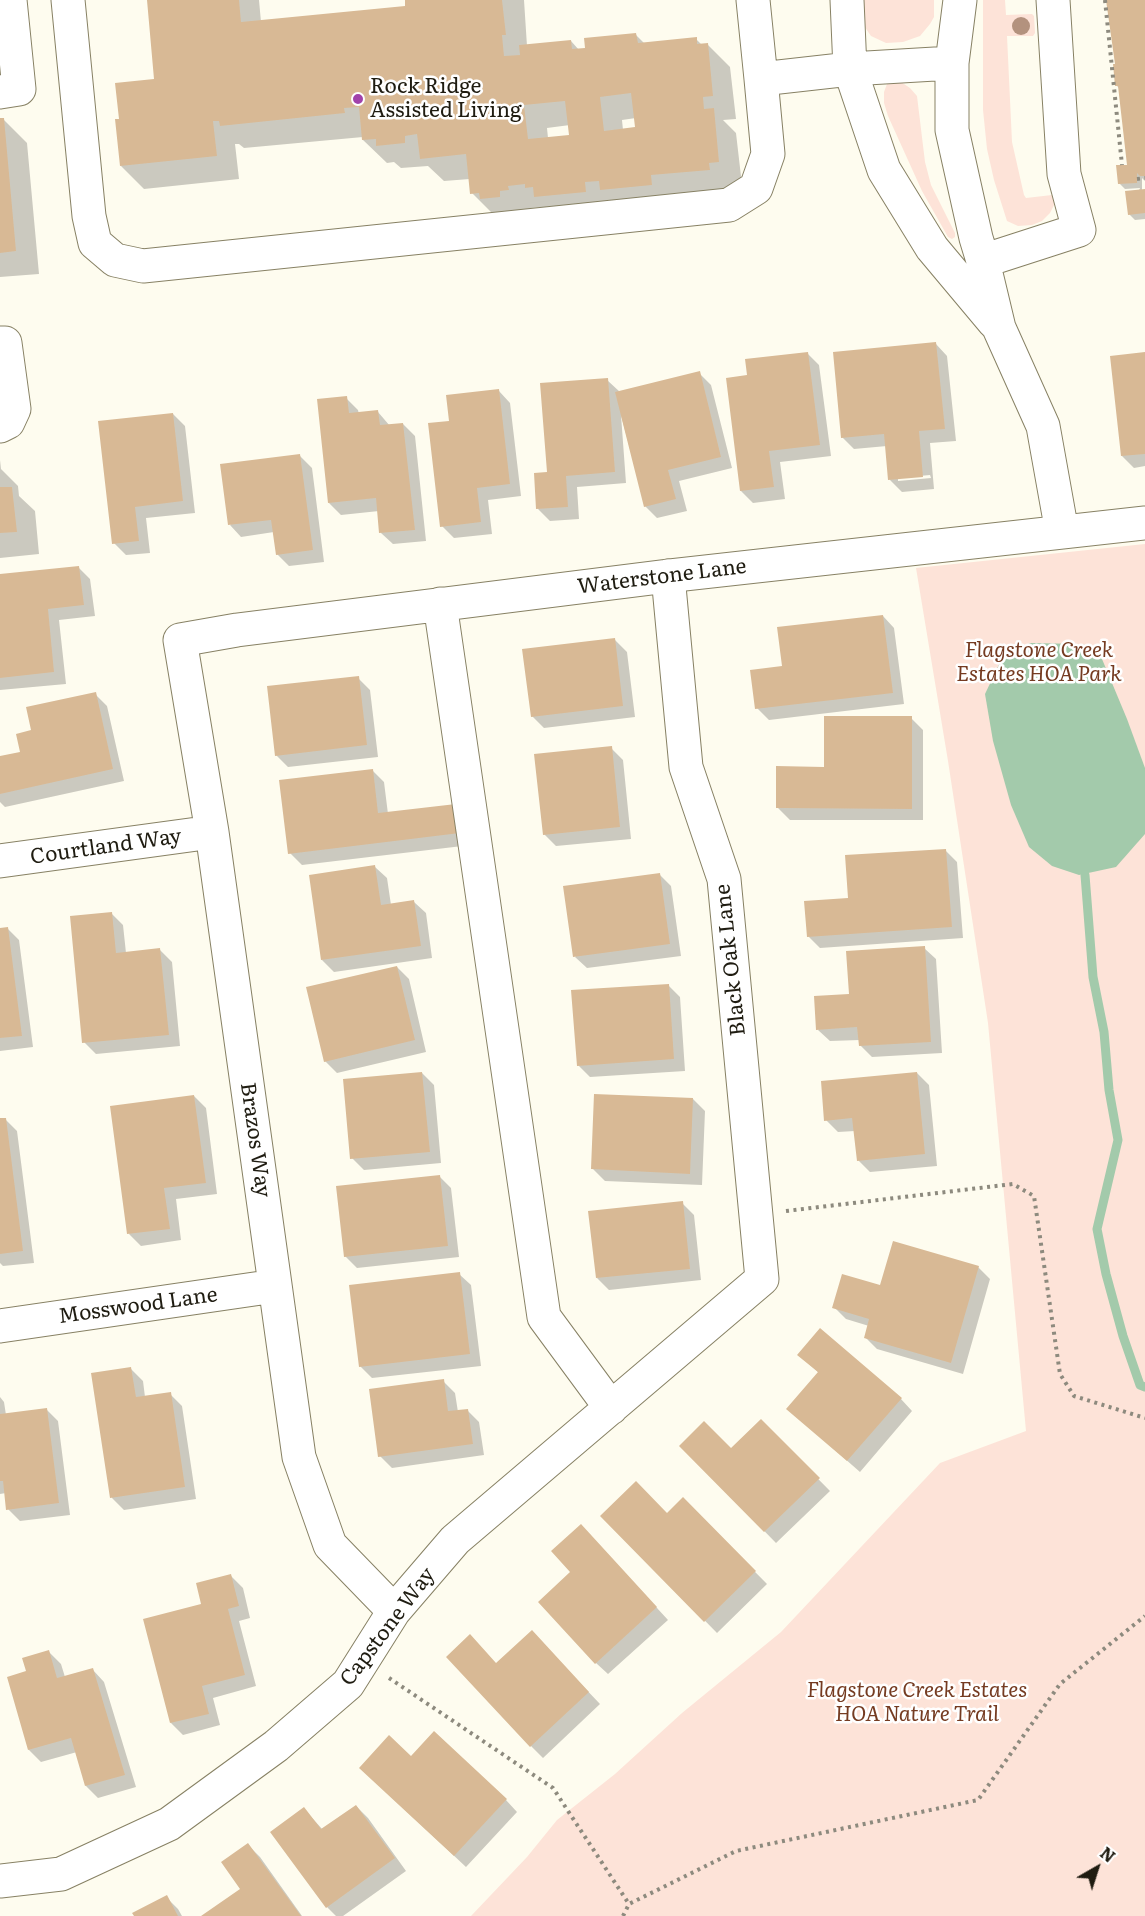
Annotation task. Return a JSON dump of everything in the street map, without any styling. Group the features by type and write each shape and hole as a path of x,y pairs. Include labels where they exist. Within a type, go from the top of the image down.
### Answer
{"street":[{"path":"0,92 19,89 10,0"},
{"path":"68,0 89,216 95,243 115,260 143,267 729,205 756,188 768,154 753,0"},
{"path":"847,0 850,69 884,170 932,248 999,328"},
{"path":"960,0 952,63 952,130 999,328 1043,426 1062,532"},
{"path":"983,261 1079,230 1064,174 1053,0"},
{"path":"761,79 850,69 952,63"},
{"path":"0,343 5,343 14,409 8,422 0,426"},
{"name":"Waterstone Lane","path":"180,640 237,630 668,576 1145,523"},
{"name":"Black Oak Lane","path":"668,576 686,767 724,879 762,1279"},
{"path":"440,604 544,1317 610,1408"},
{"name":"Brazos Way","path":"180,640 212,832 299,1457 330,1545 394,1611"},
{"name":"Courtland Way","path":"0,861 212,832"},
{"name":"Capstone Way","path":"0,1881 61,1874 169,1824 276,1746 348,1684 394,1611 455,1540 762,1279"},
{"name":"Mosswood Lane","path":"0,1326 275,1286"}],"path":[{"path":"1105,0 1122,165"},
{"path":"1137,179 1145,178"},
{"path":"756,1215 1012,1184 1034,1196 1060,1374 1074,1396 1145,1418"},
{"path":"623,1916 629,1904 736,1851 978,1800 1060,1684 1145,1616"},
{"path":"363,1660 552,1788 629,1904"}],"green space":[{"path":"861,0 934,0 934,17 920,36 903,42 886,43 871,36 862,23"},
{"path":"983,0 1005,0 1006,15 1032,14 1034,16 1035,33 1033,36 1007,36 1012,142 1024,195 1026,198 1052,195 1055,203 1050,213 1042,221 1032,225 1018,226 1007,221 987,149 983,110"},
{"path":"901,82 917,96 925,162 931,185 955,233 952,239 948,237 922,191 888,116 884,103 884,92 887,84"},
{"path":"1145,544 1145,1916 471,1916 527,1857 557,1820 615,1774 682,1713 781,1632 940,1463 1026,1431 988,1023 916,568"}],"shaded area":[{"path":"1031,643 1080,644 1097,647 1127,719 1145,768 1145,834 1116,867 1079,875 1052,866 1029,847 1011,805 993,741 985,694 1005,652"}],"building":[{"name":"Rock Ridge Assisted Living","path":"147,0 239,0 241,22 405,6 405,0 502,0 506,35 502,35 504,56 520,55 519,45 571,40 572,49 585,48 584,38 636,33 638,43 697,37 697,44 708,43 713,96 703,97 704,109 714,108 719,162 709,163 710,170 651,175 652,185 600,190 599,181 585,182 586,192 534,197 533,187 525,188 525,184 508,186 509,190 500,191 500,197 480,199 479,193 470,194 466,154 420,159 417,134 405,136 405,143 376,146 376,139 362,140 359,107 344,108 345,113 220,126 219,121 213,121 217,156 120,166 115,119 119,119 115,83 154,79","holes":["631,93 635,127 604,131 600,97","565,101 569,135 528,139 524,105"]},
{"path":"1106,0 1145,0 1145,176 1137,173 1137,183 1118,184 1116,165 1127,165 1118,86 1115,86 1113,64 1115,64"},
{"path":"0,118 4,118 16,251 0,253"},
{"path":"1145,189 1145,213 1128,215 1125,191"},
{"path":"936,342 945,429 919,431 923,477 888,480 884,434 841,438 833,352"},
{"path":"808,352 820,445 769,451 774,487 740,491 726,378 747,375 745,359"},
{"path":"1145,352 1145,454 1121,456 1110,356"},
{"path":"700,371 721,457 668,470 676,499 644,507 615,392"},
{"path":"608,378 615,472 566,476 568,507 536,509 534,473 547,472 540,383"},
{"path":"499,389 510,484 477,488 481,522 440,527 428,423 449,421 446,395"},
{"path":"347,396 349,413 378,410 380,425 403,423 415,530 379,533 376,498 328,503 317,399"},
{"path":"173,413 183,501 135,507 139,541 112,544 98,421"},
{"path":"300,454 313,550 276,555 271,520 228,525 220,464"},
{"path":"0,487 12,487 17,532 0,533"},
{"path":"79,566 84,605 48,609 54,672 0,678 0,574"},
{"path":"883,615 893,693 755,709 750,670 782,666 777,627"},
{"path":"615,638 623,706 531,717 522,649"},
{"path":"359,676 367,745 275,756 267,686"},
{"path":"96,692 113,769 0,794 0,756 20,752 16,734 31,730 26,707"},
{"path":"824,716 912,716 912,809 776,808 776,766 824,767"},
{"path":"612,746 620,827 543,835 534,754"},
{"path":"373,769 378,813 456,804 460,833 288,854 279,780"},
{"path":"946,849 952,927 807,937 804,901 848,898 845,855"},
{"path":"375,865 381,905 414,900 421,946 321,960 309,875"},
{"path":"660,873 670,944 573,957 563,886"},
{"path":"112,912 116,953 160,948 169,1035 82,1043 70,916"},
{"path":"8,927 22,1036 0,1038 0,928"},
{"path":"925,946 931,1042 859,1046 857,1027 816,1030 814,996 849,994 846,951"},
{"path":"397,966 415,1040 324,1062 306,987"},
{"path":"669,984 674,1059 577,1066 571,990"},
{"path":"422,1072 430,1152 350,1159 343,1079"},
{"path":"917,1072 925,1154 857,1161 852,1118 824,1121 821,1081"},
{"path":"594,1094 693,1098 690,1174 591,1169"},
{"path":"194,1095 206,1183 164,1188 170,1229 127,1234 110,1106"},
{"path":"0,1118 6,1118 23,1251 0,1254"},
{"path":"440,1175 448,1246 344,1257 336,1186"},
{"path":"683,1201 690,1269 596,1278 588,1211"},
{"path":"893,1241 979,1266 951,1363 864,1338 869,1319 832,1308 842,1274 880,1285"},
{"path":"460,1272 470,1354 359,1367 349,1285"},
{"path":"820,1328 902,1398 847,1461 786,1409 818,1372 797,1355"},
{"path":"131,1367 136,1397 171,1392 185,1487 110,1498 91,1373"},
{"path":"444,1379 448,1411 468,1409 473,1444 378,1457 369,1389"},
{"path":"47,1408 59,1503 6,1510 3,1481 0,1481 0,1414"},
{"path":"761,1419 820,1478 764,1532 679,1446 704,1421 731,1448"},
{"path":"636,1481 667,1513 683,1497 756,1571 704,1622 600,1516"},
{"path":"581,1524 657,1607 595,1664 538,1602 570,1572 551,1551"},
{"path":"231,1574 239,1606 228,1609 245,1675 202,1686 209,1714 170,1723 143,1619 201,1604 196,1583"},
{"path":"532,1630 589,1692 530,1747 446,1657 470,1634 496,1663"},
{"path":"49,1650 57,1678 93,1668 125,1775 85,1786 71,1738 28,1750 7,1677 26,1671 22,1658"},
{"path":"434,1731 507,1799 454,1856 359,1768 389,1735 411,1756"},
{"path":"356,1805 395,1858 326,1908 270,1832 304,1807 321,1829"},
{"path":"248,1843 301,1916 201,1916 240,1889 221,1862"},
{"path":"167,1895 178,1916 134,1916 132,1913"}],"waterway":[{"path":"1085,875 1093,977 1104,1032 1109,1090 1118,1140 1097,1229 1106,1274 1123,1336 1140,1385 1145,1387"}],"place":[{"name":"Rock Ridge Assisted Living","path":"358,99"}],"park label":[{"name":"Flagstone Creek Estates HOA Park","path":"1039,663"},
{"name":"Flagstone Creek Estates HOA Nature Trail","path":"917,1703"}]}
